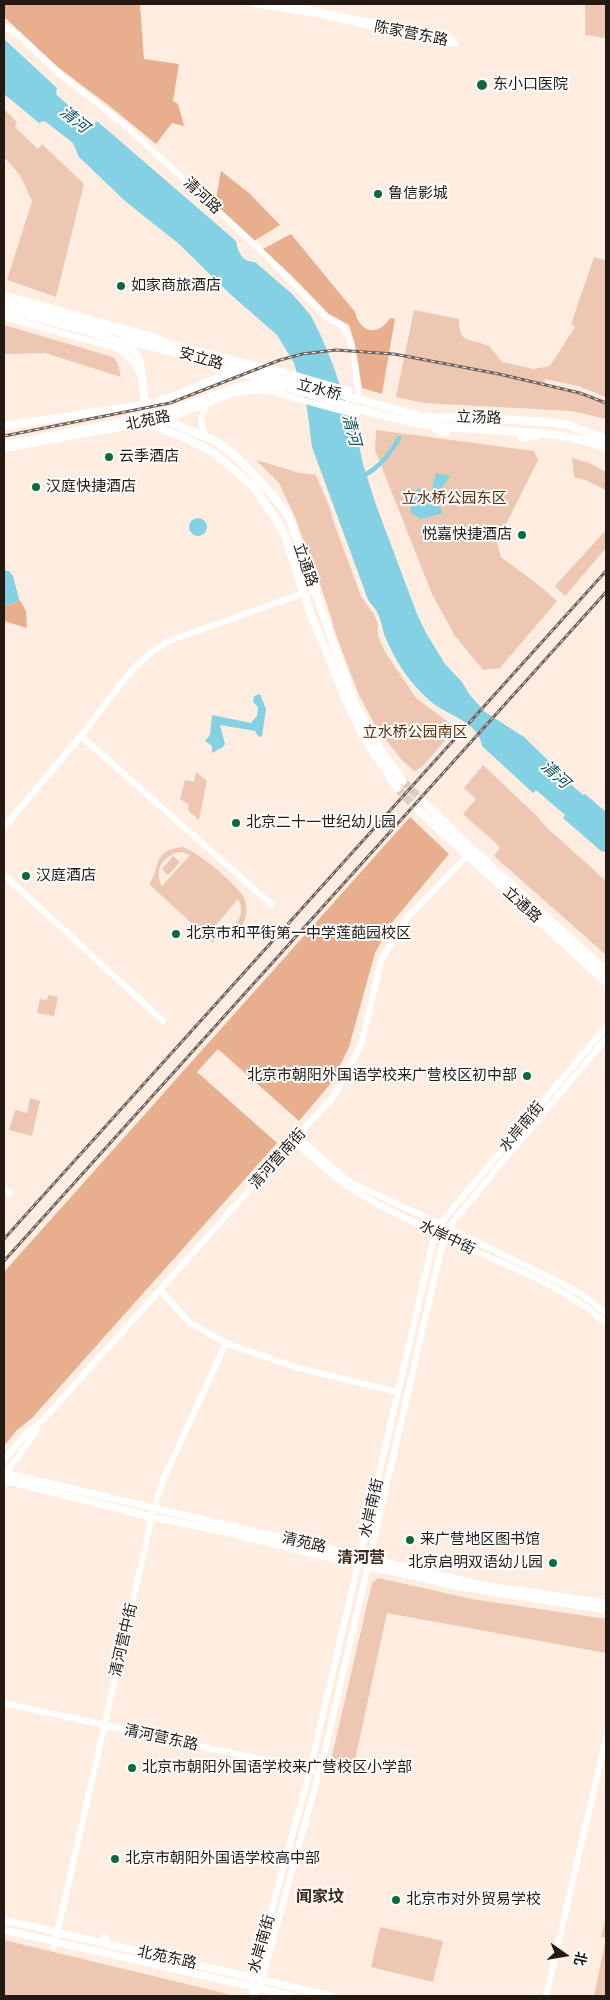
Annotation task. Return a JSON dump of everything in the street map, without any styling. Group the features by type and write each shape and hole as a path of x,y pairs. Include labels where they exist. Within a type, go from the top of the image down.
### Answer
{"main road":[{"name":"安立路","path":"4,303 228,358 241,368"},
{"name":"安立路","path":"4,310 110,338 241,368 275,380 285,380"},
{"name":"安立路","path":"110,338 129,346 137,354 141,366 143,405 147,423"},
{"path":"258,365 275,380"},
{"name":"北苑路","path":"4,426 143,405 170,398 241,368"},
{"name":"安立路","path":"275,380 289,392"},
{"name":"北苑路","path":"4,445 148,417 182,408 247,384 275,380"},
{"name":"立水桥","path":"285,380 353,397"},
{"path":"253,390 289,392"},
{"name":"立水桥","path":"289,392 353,397"},
{"name":"立汤路","path":"353,397 424,417 456,417 565,424 606,439"},
{"name":"立汤路","path":"353,397 427,425 546,433 606,448"},
{"name":"立通路","path":"143,405 162,419 216,441 238,457 270,492 289,517 316,588 355,705 379,748 403,781"},
{"path":"456,417 467,412"},
{"path":"537,416 565,424"},
{"name":"立通路","path":"147,423 214,452 254,487 285,536 303,593 350,710 398,788"},
{"path":"427,425 446,433"},
{"path":"522,438 546,433"},
{"path":"276,534 277,521"},
{"path":"347,716 359,727"},
{"name":"立通路","path":"422,801 606,971"},
{"name":"立通路","path":"416,808 606,982"},
{"path":"539,910 554,916"},
{"path":"567,946 570,956"},
{"name":"清苑路","path":"4,1475 154,1508 360,1561"},
{"name":"清苑路","path":"4,1475 152,1517 482,1586 606,1603"},
{"name":"清苑路","path":"369,1563 484,1591 606,1610"},
{"name":"北苑东路","path":"4,1920 330,1996"},
{"name":"北苑东路","path":"4,1930 54,1945 195,1977 250,1986 293,1996"},
{"path":"104,1936 109,1946"},
{"path":"324,1989 330,1996"}],"street":[{"name":"陈家营东路","path":"254,4 322,15 446,43 455,43 447,38 284,4"},
{"name":"清河路","path":"4,26 16,33 62,76 125,125 255,245 327,318 341,325 347,335 353,356 353,397"},
{"name":"安立路","path":"4,295 152,336 172,345"},
{"name":"安立路","path":"4,317 116,348 128,355 136,365 141,377"},
{"name":"安立路","path":"228,358 286,372"},
{"name":"立水桥","path":"286,372 353,397"},
{"name":"北苑路","path":"4,449 147,423 176,416 235,393 253,390"},
{"name":"立水桥","path":"289,392 357,415"},
{"path":"207,437 201,428 201,420 209,403"},
{"path":"4,827 81,736 130,672 149,654 169,641 316,588"},
{"path":"81,736 272,905"},
{"name":"清河营南街","path":"4,1460 331,1099 352,1065 362,1042 382,961 405,920 464,859"},
{"path":"4,875 163,1021"},
{"name":"水岸南街","path":"250,1986 310,1770 436,1233 440,1224 606,1027"},
{"name":"水岸南街","path":"260,1988 319,1772 444,1237 448,1228 502,1162 606,1040"},
{"name":"水岸中街","path":"296,1139 347,1180 565,1286 584,1296 606,1313"},
{"name":"水岸中街","path":"296,1139 355,1190 444,1237 569,1295 590,1308 606,1322"},
{"path":"4,1188 10,1193"},
{"path":"160,1290 189,1322 226,1342 298,1368 398,1392"},
{"name":"清河营中街","path":"54,1945 154,1508 163,1480 226,1342"},
{"name":"清河营南街","path":"4,1475 36,1432 36,1426"},
{"name":"清河营东路","path":"4,1703 319,1772"},
{"path":"546,1996 606,1738"}],"green space":[{"path":"585,4 606,4 606,38 585,35"},
{"path":"4,109 17,122 15,127 38,149 42,144 84,184 56,297 7,280 32,201 20,175 4,157"},
{"path":"594,257 606,261 606,397 578,386 545,379 544,385 581,394 606,404 606,419 572,411 424,403 396,397 414,310 459,319 463,337 489,346 502,362 534,369 550,366 575,327 571,324"},
{"path":"4,325 113,357 118,364 121,377 45,353 4,354"},
{"name":"立水桥公园东区","path":"376,430 534,451 538,460 497,542 501,557 557,601 500,668 483,670 455,636 432,594 375,450"},
{"path":"572,458 589,463 606,472 606,490 574,477"},
{"name":"立水桥公园南区","path":"256,460 300,473 316,475 330,508 361,596 378,624 378,636 385,652 416,698 456,728 422,767 414,771 402,760 377,729 359,695 295,517 279,483"},
{"path":"606,530 606,548 565,596 555,586"},
{"path":"483,765 545,826 606,881 606,955 494,856 500,847 463,814 476,799 464,788"},
{"path":"196,772 207,781 199,820 188,810 189,805 180,799 185,780 194,782"},
{"path":"182,847 197,854 232,883 243,896 246,905 245,919 241,927 213,943 149,884 161,856 172,849","holes":["182,852 190,855 162,886 159,874 162,863 170,856","238,899 241,912 236,924 225,930 212,930"]},
{"path":"173,856 180,862 168,875 162,869"},
{"path":"48,995 58,997 54,1016 37,1013 40,999 47,1000"},
{"path":"30,1098 40,1101 32,1136 9,1130 15,1110 27,1113"},
{"path":"378,1578 472,1599 606,1619 606,1653 387,1613 353,1769 339,1763 332,1756 372,1583"},
{"path":"606,1915 606,1938 601,1937"},
{"path":"380,1927 443,1941 433,1982 371,1967"},
{"path":"606,1938 606,1996 594,1996"},
{"path":"4,1940 236,1996 4,1996"}],"shaded area":[{"path":"4,4 140,4 144,59 179,64 173,101 178,104 184,126 172,123 156,144 59,68 4,17"},
{"path":"221,171 249,193 280,225 254,241 215,205"},
{"path":"291,234 355,312 357,319 365,328 375,330 385,324 390,318 395,319 382,394 362,388 355,344 349,325 329,314 263,249"},
{"path":"19,599 26,611 27,628 4,621 4,602 7,605 15,603"},
{"path":"410,817 449,854 390,925 375,953 349,1047 332,1082 299,1121 218,1049 197,1072 277,1143 32,1418 17,1430 4,1446 4,1272"}],"water":[{"name":"清河","path":"4,39 57,88 56,94 60,98 90,124 94,124 97,121 236,241 239,252 244,258 255,262 292,294 311,316 333,365 356,432 363,464 376,505 426,633 445,664 462,682 469,694 485,712 524,737 556,768 555,770 606,812 606,852 601,851 563,818 565,815 536,790 533,793 482,746 479,737 468,724 436,706 408,678 384,634 376,610 367,597 312,447 307,408 294,363 277,335 230,294 179,244 125,201 79,157 73,143 46,122 39,123 4,94"},
{"path":"436,473 450,476 439,493 440,507 443,513 421,519 411,513 409,493 420,488 421,492 426,495 432,494"},
{"path":"198,518 204,521 207,527 204,533 198,536 192,533 189,527 192,521"},
{"path":"4,570 9,571 13,576 19,599 15,603 7,605 4,602"},
{"path":"260,694 266,709 262,736 259,737 255,731 220,725 225,744 212,753 212,746 205,741 210,735 212,715 251,723 257,716 258,707 253,702 254,696"}],"waterway":[{"path":"363,476 375,469 384,460 399,438"}],"tunnel":[{"path":"403,781 422,801"},
{"path":"397,788 416,808"}],"railway":[{"path":"4,436 170,403 280,360 302,354 336,350 394,354 499,374 580,393 606,403"},
{"path":"4,1239 606,571"},
{"path":"4,1261 606,592"}],"place":[{"name":"东小口医院","path":"482,85"},
{"name":"鲁信影城","path":"378,194"},
{"name":"如家商旅酒店","path":"121,286"},
{"name":"云季酒店","path":"109,457"},
{"name":"汉庭快捷酒店","path":"36,487"},
{"name":"悦嘉快捷酒店","path":"522,535"},
{"name":"北京二十一世纪幼儿园","path":"236,823"},
{"name":"汉庭酒店","path":"26,876"},
{"name":"北京市和平街第一中学莲葩园校区","path":"176,934"},
{"name":"北京市朝阳外国语学校来广营校区初中部","path":"527,1076"},
{"name":"来广营地区图书馆","path":"410,1540"},
{"name":"北京启明双语幼儿园","path":"553,1563"},
{"name":"北京市朝阳外国语学校来广营校区小学部","path":"132,1768"},
{"name":"北京市朝阳外国语学校高中部","path":"115,1859"},
{"name":"北京市对外贸易学校","path":"396,1900"}],"district":[{"name":"清河营","path":"361,1559"},
{"name":"闻家坟","path":"320,1898"}]}
